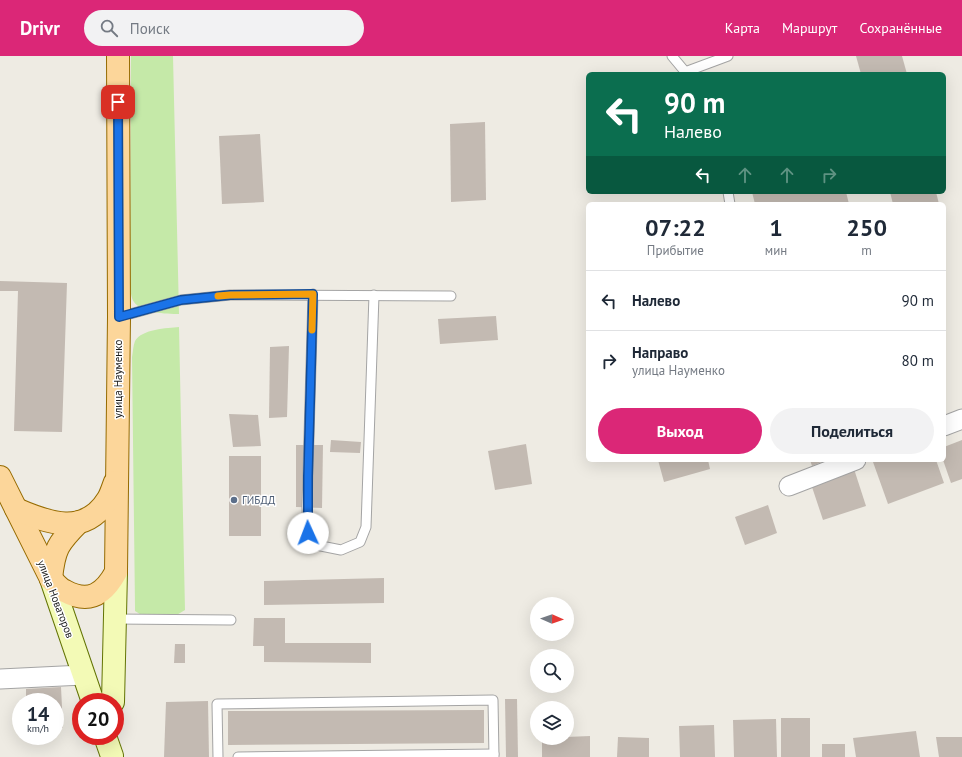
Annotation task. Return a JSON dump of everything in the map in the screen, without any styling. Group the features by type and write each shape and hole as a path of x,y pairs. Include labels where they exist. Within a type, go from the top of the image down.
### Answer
{"main road":[{"name":"улица Науменко","path":"113,693 119,317 118,56"},
{"name":"улица Новаторов","path":"0,478 51,579 90,693"},
{"path":"116,479 107,499 66,535 57,549 53,559 51,579 64,591 79,596 91,596 101,593 110,583 116,572"},
{"path":"16,509 61,524 87,518 108,518 116,527"}],"street":[{"path":"946,425 962,419"},
{"path":"789,486 851,462"},
{"path":"0,679 84,675"}],"lane":[{"path":"672,56 685,72"},
{"path":"688,72 728,56"},
{"path":"313,294 308,533 321,546 341,550 360,542 366,527 374,295"},
{"path":"119,317 181,300 230,295 313,294 451,296"},
{"path":"115,619 231,620"},
{"path":"218,757 217,704 493,700 494,755 238,757"}],"green space":[{"path":"131,56 173,56 179,314 148,311 138,306 132,299 131,295"},
{"path":"179,327 185,610 175,616 143,616 135,611 133,347 138,337 143,334 155,330"}],"building":[{"path":"856,56 902,56 906,72 860,72"},
{"path":"485,122 486,200 451,202 450,124"},
{"path":"260,134 264,202 222,204 219,136"},
{"path":"752,194 846,194 848,202 754,202"},
{"path":"890,194 936,194 938,202 892,202"},
{"path":"0,281 67,283 62,432 14,431 18,291 0,291"},
{"path":"496,316 498,340 440,344 438,319"},
{"path":"289,346 287,417 269,418 270,347"},
{"path":"229,414 258,415 261,446 233,447"},
{"path":"331,440 361,442 360,453 330,452"},
{"path":"962,440 962,479 951,483 944,462 946,462 946,446"},
{"path":"526,444 532,484 495,490 488,451"},
{"path":"296,445 323,445 322,508 296,507"},
{"path":"229,456 261,456 261,536 229,536"},
{"path":"659,462 708,462 710,469 664,482"},
{"path":"811,462 821,462 812,466"},
{"path":"873,462 937,462 944,483 888,504"},
{"path":"854,469 866,506 823,520 811,484"},
{"path":"768,505 777,533 745,545 735,517"},
{"path":"384,578 384,603 264,605 264,581"},
{"path":"254,618 285,618 285,643 371,643 371,663 264,662 264,646 253,646"},
{"path":"175,644 185,644 185,663 174,663"},
{"path":"61,687 61,693 26,693 26,689"},
{"path":"505,699 517,699 518,757 506,757"},
{"path":"208,701 209,757 164,757 166,702"},
{"path":"484,710 484,743 228,745 228,711"},
{"path":"781,718 810,718 810,757 781,757"},
{"path":"776,719 777,757 734,757 733,720"},
{"path":"714,725 715,757 680,757 679,726"},
{"path":"916,731 920,757 856,757 853,738"},
{"path":"590,736 590,757 542,757 542,745 574,745 574,737"},
{"path":"618,737 649,738 649,757 617,757"},
{"path":"936,737 962,737 962,757 939,757"},
{"path":"822,744 845,744 845,757 822,757"}],"slow traffic":[{"path":"218,296 313,294 312,330"}],"place":[{"name":"ГИБДД","path":"234,500"}],"route":[{"path":"118,102 119,317 181,300 230,295 313,294 307,507 308,533"}]}
